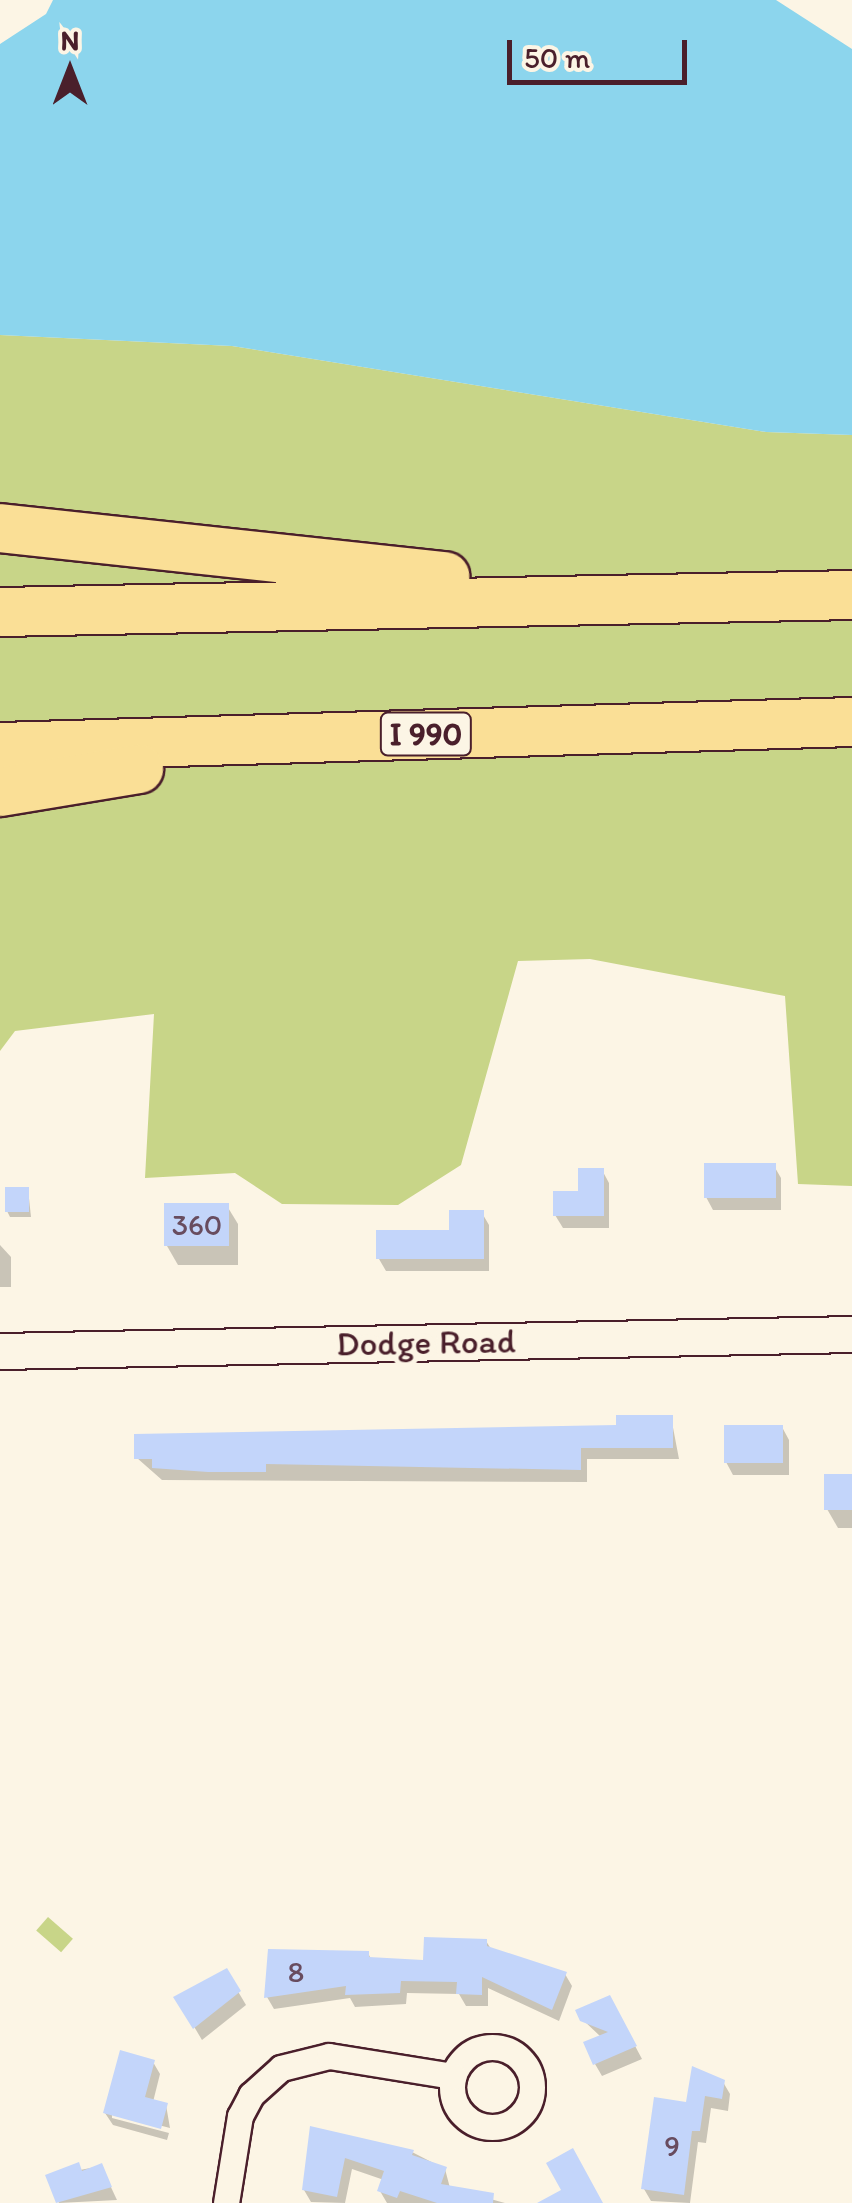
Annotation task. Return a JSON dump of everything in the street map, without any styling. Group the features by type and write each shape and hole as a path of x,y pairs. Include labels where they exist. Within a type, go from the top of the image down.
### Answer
{"highway":[{"path":"0,528 633,597"},
{"path":"0,612 852,595"},
{"name":"I 990","path":"0,747 852,722"},
{"path":"0,792 107,772 388,753 512,732"}],"street":[{"name":"Dodge Road","path":"0,1351 852,1334"},
{"path":"226,2203 240,2116 281,2068 330,2056 453,2076"}],"green space":[{"path":"0,335 232,346 766,432 852,435 852,1186 798,1184 785,996 590,959 518,961 461,1165 398,1205 282,1204 235,1173 145,1178 154,1014 15,1031 0,1051"},
{"path":"48,1917 73,1939 61,1952 36,1931"}],"water":[{"path":"53,0 776,0 852,49 852,435 766,432 232,346 0,335 0,44 46,14"}],"building":[{"path":"704,1163 776,1163 776,1198 704,1198"},
{"path":"578,1168 604,1168 604,1216 553,1216 553,1191 578,1191"},
{"path":"5,1187 29,1187 29,1212 5,1212"},
{"path":"164,1203 229,1203 229,1246 164,1246"},
{"path":"449,1210 484,1210 484,1259 376,1259 376,1230 449,1230"},
{"path":"616,1415 673,1415 673,1448 581,1448 581,1470 266,1464 266,1472 208,1472 152,1468 152,1459 134,1459 134,1434 616,1425"},
{"path":"724,1425 783,1425 783,1463 724,1463"},
{"path":"824,1474 852,1474 852,1510 824,1510"},
{"path":"424,1937 487,1939 487,1946 567,1972 552,2010 482,1977 482,1995 456,1994 457,1982 401,1981 400,1993 345,1995 346,1986 264,1998 268,1949 369,1951 369,1957 423,1960"},
{"path":"227,1968 241,1991 193,2029 173,1997"},
{"path":"610,1995 637,2046 593,2065 583,2042 608,2032 580,2021 575,2010"},
{"path":"120,2050 155,2060 145,2097 168,2103 161,2129 103,2113"},
{"path":"692,2066 725,2080 722,2099 705,2096 700,2131 692,2131 684,2195 641,2189 654,2097 686,2102"},
{"path":"310,2126 414,2150 412,2155 447,2167 441,2184 494,2193 493,2203 437,2203 400,2191 397,2198 377,2191 384,2171 345,2158 337,2197 302,2190"},
{"path":"573,2148 603,2203 537,2203 561,2190 546,2163"},
{"path":"79,2162 82,2171 102,2163 112,2187 56,2203 45,2175"}]}
